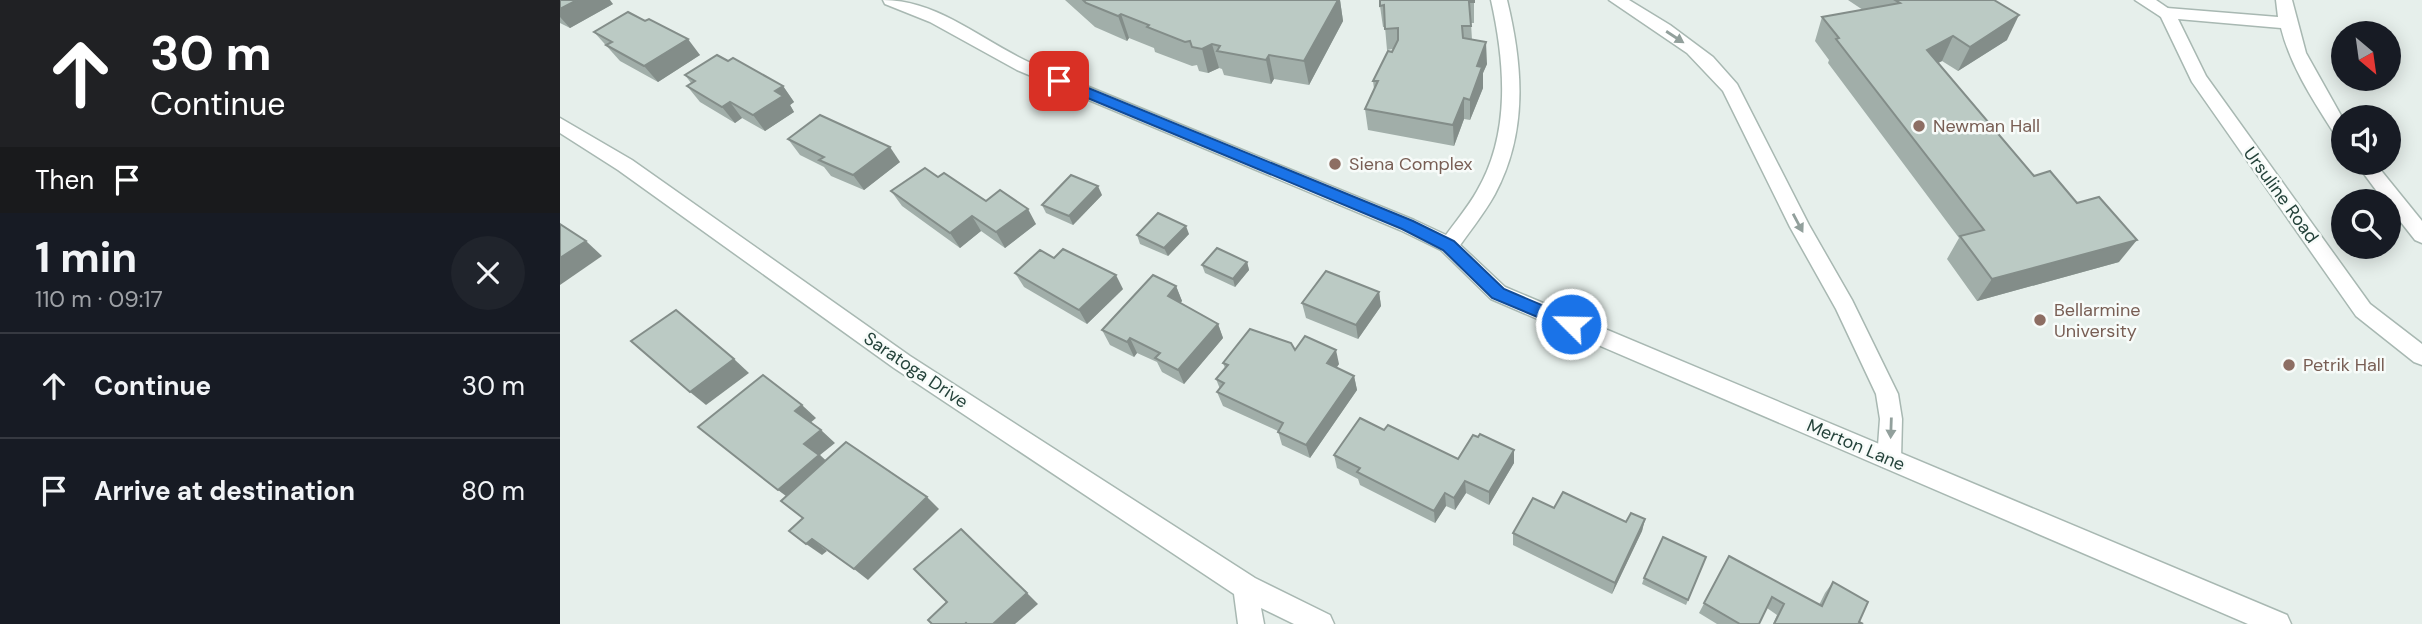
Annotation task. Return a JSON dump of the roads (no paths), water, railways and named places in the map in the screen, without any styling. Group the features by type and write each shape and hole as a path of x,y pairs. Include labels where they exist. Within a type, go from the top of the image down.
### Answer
{"street":[{"name":"Merton Lane","path":"891,0 936,18 1023,66 1407,225 1449,246 1498,293 2278,624"},
{"path":"1449,246 1486,192 1501,159 1509,117 1513,66 1499,0"},
{"path":"1617,0 1695,50 1719,71 1731,88 1800,227 1845,306 1887,394 1891,419 1889,459"},
{"path":"2143,0 2167,13 2286,23"},
{"path":"2284,0 2286,23 2310,83 2331,115"},
{"name":"Ursuline Road","path":"2167,13 2198,78 2364,310 2418,349"},
{"name":"Saratoga Drive","path":"560,124 625,165 902,362 1246,587 1321,624"},
{"path":"2374,175 2422,235"},
{"path":"1246,587 1251,624"}],"place":[{"name":"Newman Hall","path":"1919,126"},
{"name":"Siena Complex","path":"1335,164"},
{"name":"Bellarmine University","path":"2040,320"},
{"name":"Petrik Hall","path":"2289,365"}]}
